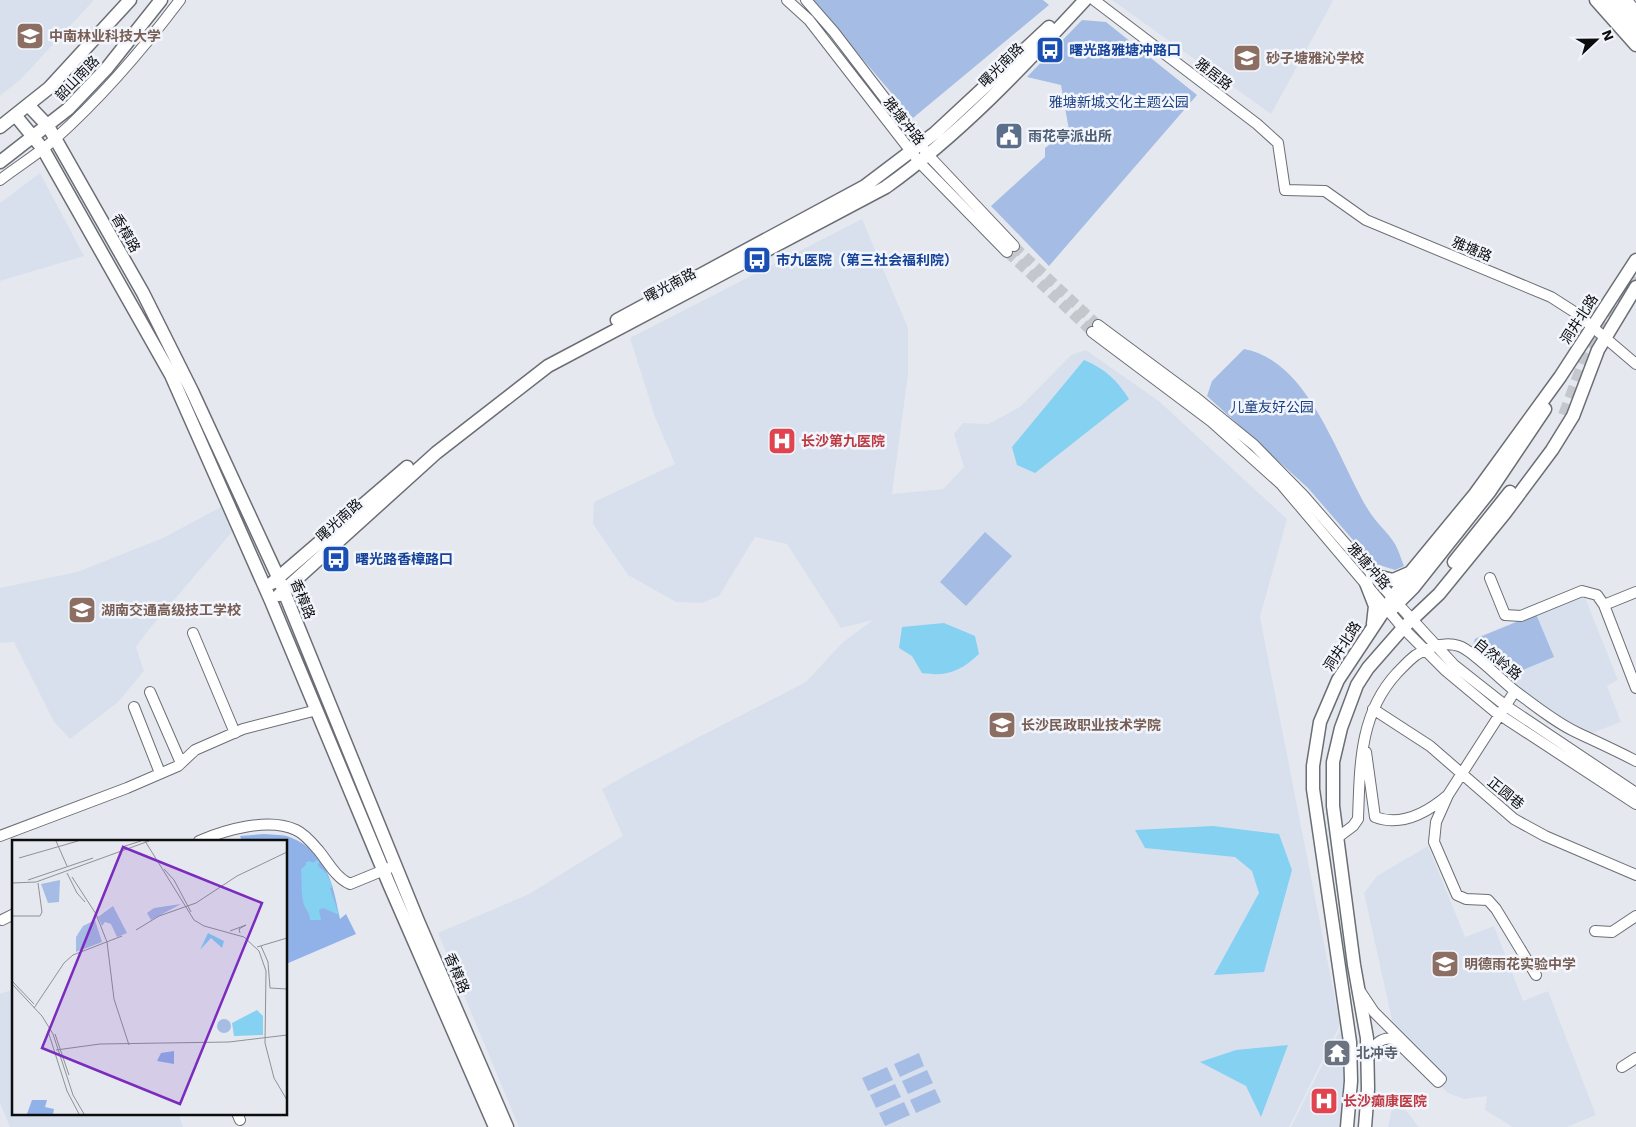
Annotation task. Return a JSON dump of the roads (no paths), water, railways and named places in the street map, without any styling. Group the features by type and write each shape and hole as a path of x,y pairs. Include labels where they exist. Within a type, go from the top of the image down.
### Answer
{"highway":[{"path":"1608,0 1636,32"},
{"path":"1624,0 1636,14"}],"main road":[{"name":"韶山南路","path":"0,127 49,88 130,0"},
{"name":"韶山南路","path":"0,162 68,109 108,68 161,0"},
{"name":"曙光南路","path":"268,596 278,577 433,446 541,361 865,186 916,148 985,88 1074,0"},
{"name":"曙光南路","path":"268,596 284,592 436,453 548,366 886,187 924,159 998,90 1085,0"},
{"path":"1596,0 1636,45"},
{"name":"香樟路","path":"28,105 48,126 143,293 192,391 278,577 507,1127"},
{"name":"香樟路","path":"15,115 43,149 170,375 268,596 383,870 495,1127"},
{"name":"洞井北路","path":"1347,1127 1351,1081 1350,1042 1315,813 1313,766 1320,722 1329,697 1347,664 1391,605 1412,570 1492,472 1592,328 1634,263"},
{"path":"1365,1127 1367,1038 1357,983 1333,806 1333,762 1340,728 1357,685 1368,668 1426,607 1505,513 1552,450 1573,416 1598,350 1636,287"},
{"path":"1391,605 1413,588 1490,491 1512,462 1547,407"},
{"path":"1426,607 1446,573 1520,480 1564,415"},
{"path":"1372,628 1375,606 1369,579 1400,579 1412,570"}],"street":[{"path":"0,180 55,139 146,46 180,0"},
{"name":"雅塘冲路","path":"787,0 808,20 916,148"},
{"name":"雅塘冲路","path":"806,0 834,32 924,159 1010,249"},
{"name":"雅居路","path":"1094,0 1257,124 1278,143 1285,190"},
{"name":"雅塘路","path":"1285,190 1325,191 1366,220 1551,297 1576,313 1636,364"},
{"name":"雅塘冲路","path":"1095,329 1248,452 1281,484 1369,579 1408,624 1425,650 1446,671 1636,804"},
{"path":"1490,578 1505,615 1521,616 1582,592 1597,595 1604,605 1636,688"},
{"path":"1604,605 1636,592"},
{"name":"雅塘冲路","path":"1408,624 1437,646 1503,710 1636,793"},
{"path":"194,634 235,733"},
{"name":"自然岭路","path":"1337,838 1353,826 1358,819 1362,742 1391,680 1410,659 1425,650 1437,646 1446,644 1461,646 1515,691 1577,733 1594,739 1636,761"},
{"path":"1515,691 1448,795 1436,822 1434,842 1457,895 1466,899 1488,900 1496,909 1536,975"},
{"path":"150,692 180,763"},
{"path":"134,707 160,773"},
{"path":"0,836 160,773 180,763 195,750 235,733 317,710"},
{"path":"1376,711 1368,728 1364,744 1375,817 1387,822 1406,819 1431,810 1448,795"},
{"name":"正圆巷","path":"1376,711 1430,746 1514,819 1544,836 1636,875"},
{"path":"202,840 231,829 282,827 296,830 306,837 344,882 350,884 397,865"},
{"path":"2,920 12,915"},
{"path":"1595,931 1612,932 1636,916"},
{"path":"1357,983 1374,1012 1441,1080 1438,1082 1394,1039 1385,1038 1377,1042 1368,1057"},
{"path":"1622,1067 1636,1058"}],"tunnel":[{"path":"1014,246 1098,325"},
{"path":"1007,252 1092,332"},
{"path":"1564,415 1583,364 1636,275"}],"place":[{"name":"中南林业科技大学","path":"30,36"},
{"name":"曙光路雅塘冲路口","path":"1050,50"},
{"name":"砂子塘雅沁学校","path":"1247,58"},
{"name":"雨花亭派出所","path":"1009,136"},
{"name":"市九医院（第三社会福利院）","path":"757,260"},
{"name":"长沙第九医院","path":"782,441"},
{"name":"曙光路香樟路口","path":"336,559"},
{"name":"湖南交通高级技工学校","path":"82,610"},
{"name":"长沙民政职业技术学院","path":"1002,725"},
{"name":"明德雨花实验中学","path":"1445,964"},
{"name":"北冲寺","path":"1337,1053"},
{"name":"长沙癫康医院","path":"1324,1101"}],"park label":[{"name":"雅塘新城文化主题公园","path":"1119,102"},
{"name":"儿童友好公园","path":"1272,407"}]}
